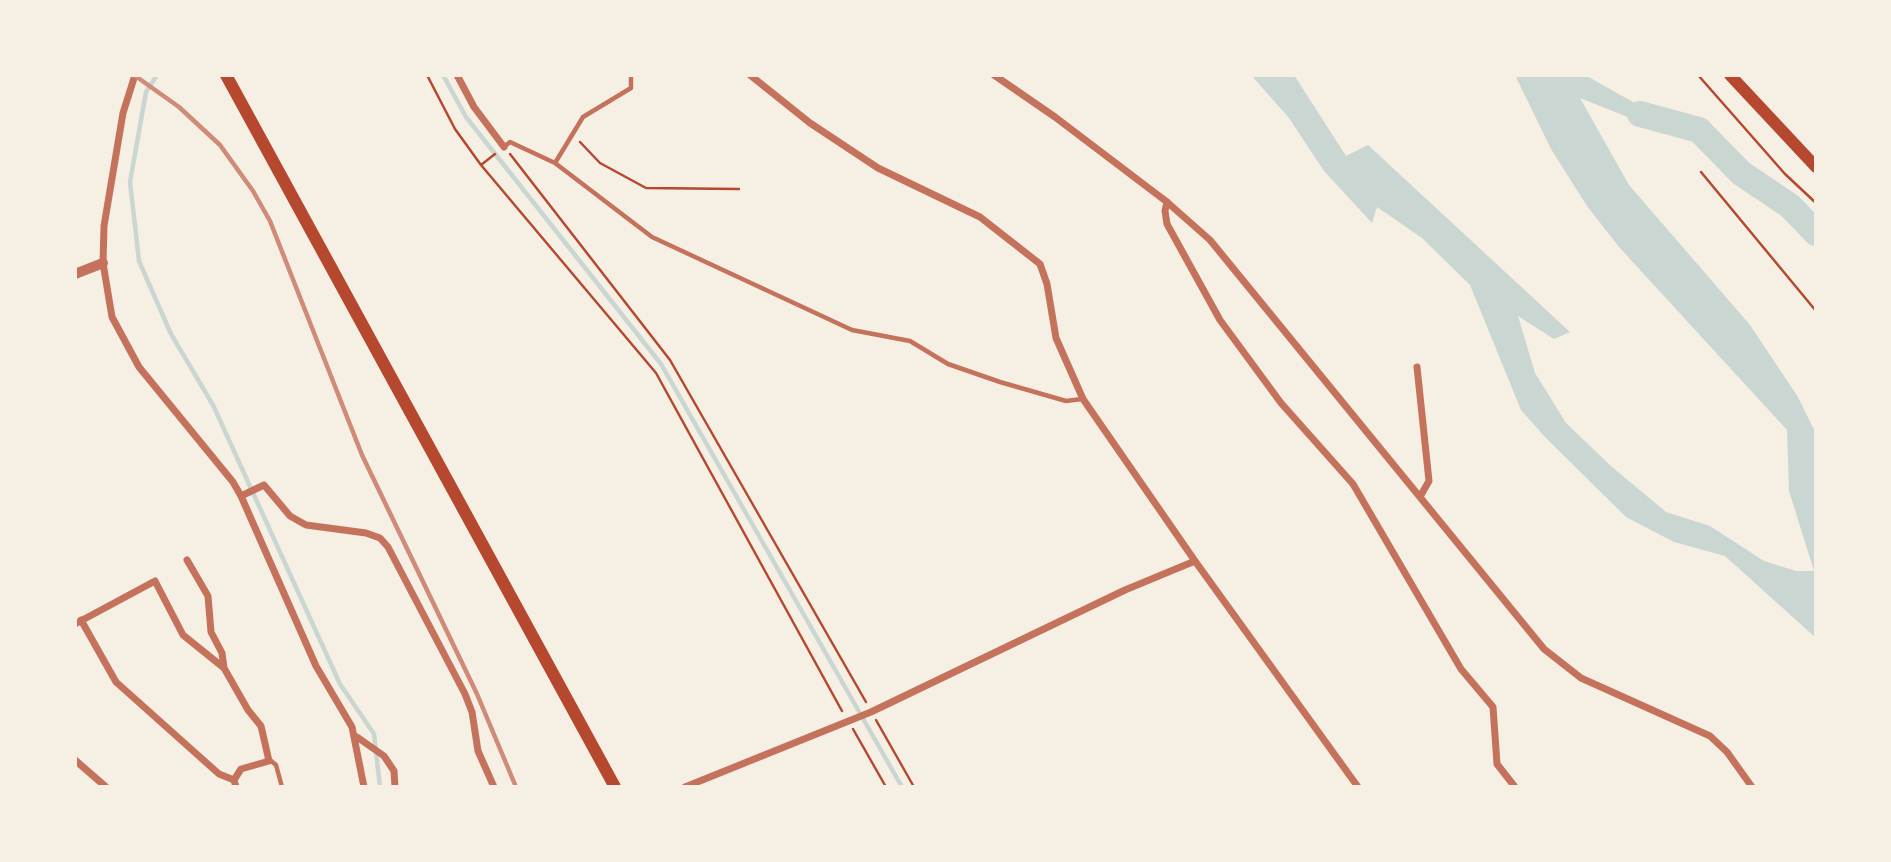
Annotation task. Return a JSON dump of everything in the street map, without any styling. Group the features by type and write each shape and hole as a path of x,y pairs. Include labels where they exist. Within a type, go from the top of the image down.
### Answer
{"main road":[{"path":"226,75 615,787"},
{"path":"1730,75 1816,167"}],"street":[{"path":"135,75 117,149 104,226 103,263 112,317 125,344 162,397 233,482 241,496 311,656 357,737 364,787"},
{"path":"457,75 474,107 504,147"},
{"path":"750,75 810,123 878,168 980,217 1040,264 1047,284 1056,338 1083,399 1357,787"},
{"path":"994,75 1055,117 1167,202 1210,240 1304,359 1421,495 1544,649 1581,678 1710,736 1727,752 1752,787"},
{"path":"1167,202 1167,224 1220,320 1281,403 1353,484 1461,669 1493,707 1497,764 1515,787"},
{"path":"75,274 103,263"},
{"path":"1417,367 1429,481 1421,495"},
{"path":"241,496 264,485 270,488 290,516 306,525 366,533 380,538 388,547 465,694 472,712 478,751 494,787"},
{"path":"187,560 208,596 211,632 222,653 224,668"},
{"path":"685,787 870,713 1125,590 1195,561"},
{"path":"155,581 183,635 224,668 248,710 261,726 269,761 241,769 235,784 219,774 116,682 78,622 155,581"},
{"path":"357,737 384,756 394,771 395,787"},
{"path":"75,760 106,787"}],"lane":[{"path":"555,163 583,117 631,88 631,75"},
{"path":"504,147 510,142 555,163 652,237 852,330 910,341 948,364 1000,382 1066,401 1083,399"},
{"path":"268,758 276,765 282,787"}],"path":[{"path":"426,75 455,129 481,165 656,373 851,719 886,787"},
{"path":"1698,75 1785,174 1816,202"},
{"path":"573,134 600,163 646,188 739,189"},
{"path":"504,147 670,360 914,787"},
{"path":"481,165 487,160"},
{"path":"1701,173 1816,311"}],"shaded area":[{"path":"1251,75 1294,75 1346,156 1368,145 1570,332 1554,339 1518,316 1535,373 1566,423 1612,467 1666,512 1710,526 1764,561 1796,571 1814,571 1789,491 1787,430 1619,247 1587,206 1551,149 1515,75 1585,75 1640,106 1640,122 1580,98 1629,185 1750,325 1798,397 1816,434 1816,638 1725,556 1674,542 1626,517 1544,436 1521,410 1470,285 1422,238 1377,207 1372,223 1324,171 1289,118"}],"waterway":[{"path":"157,75 146,92 130,182 139,261 171,334 213,405 340,684 374,734 380,787"},
{"path":"443,75 466,117 661,364 902,787"},
{"path":"1640,114 1699,130 1741,173 1790,206 1816,233"}],"railway":[{"path":"134,75 179,107 220,145 253,191 270,221 362,455 477,694 516,787"}]}
